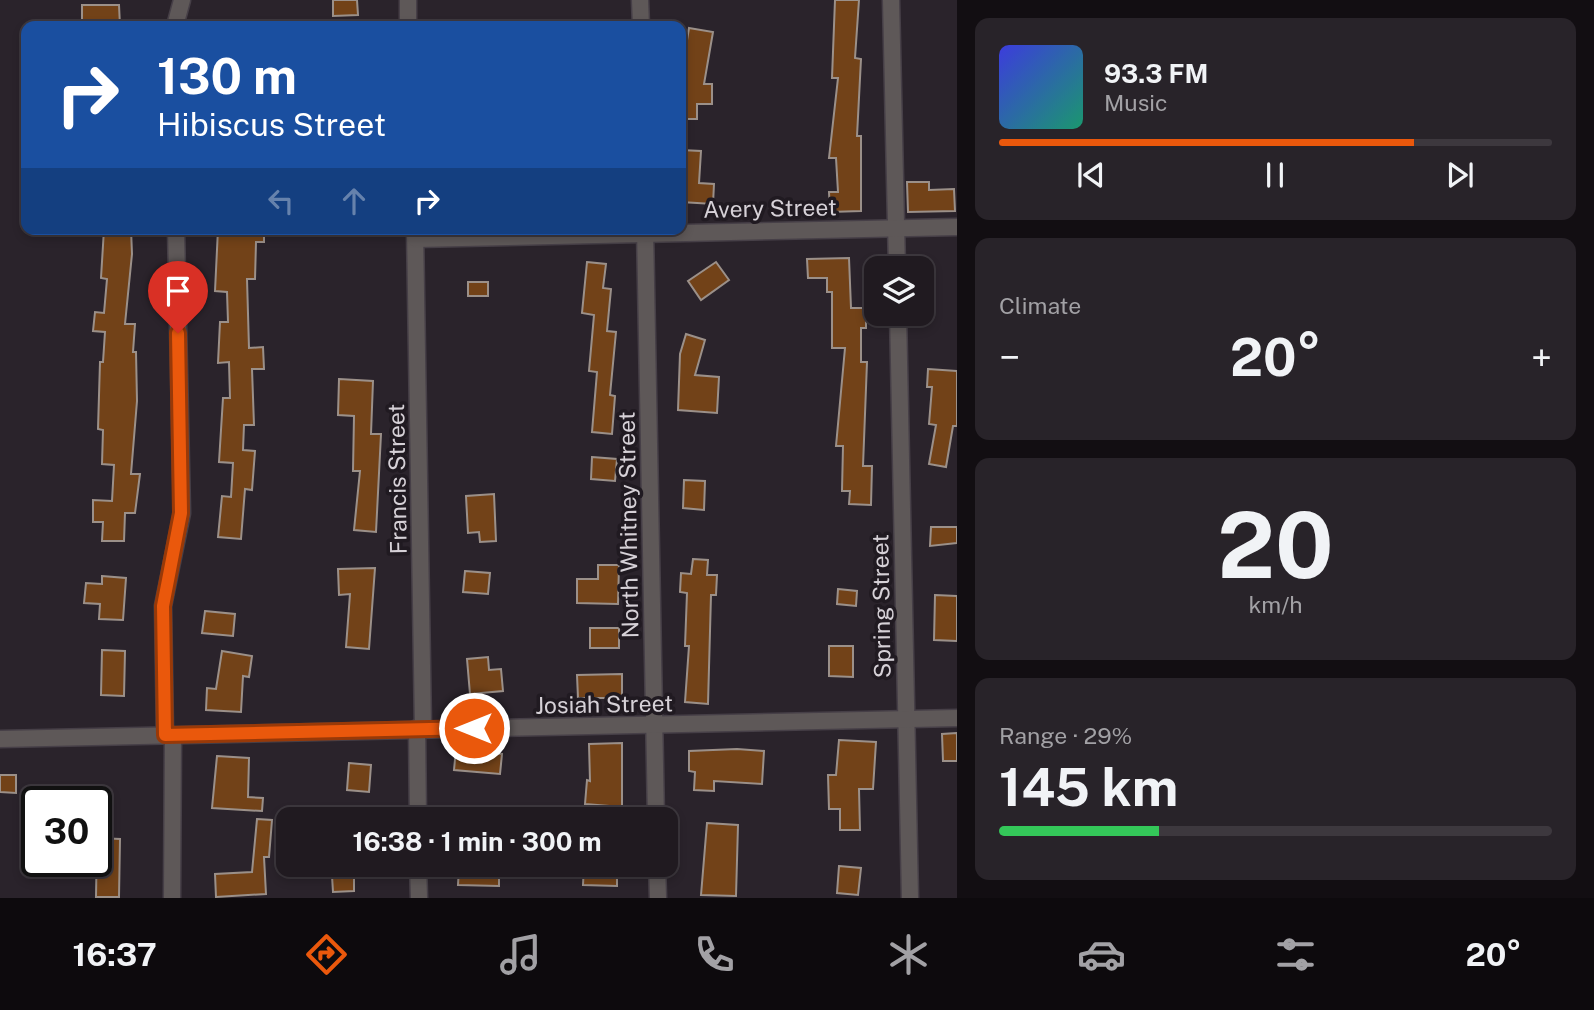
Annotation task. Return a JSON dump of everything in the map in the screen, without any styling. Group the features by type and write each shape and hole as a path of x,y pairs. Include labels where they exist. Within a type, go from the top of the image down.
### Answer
{"street":[{"path":"176,21 182,0"},
{"path":"408,0 408,21"},
{"path":"640,0 641,21"},
{"path":"891,0 897,256"},
{"name":"Avery Street","path":"686,231 957,227"},
{"path":"172,898 163,606 181,513 176,235"},
{"name":"Francis Street","path":"415,235 420,728 418,807"},
{"name":"North Whitney Street","path":"645,235 656,807"},
{"name":"Spring Street","path":"898,326 910,898"},
{"name":"Josiah Street","path":"0,738 420,728 654,727 957,718"},
{"path":"418,877 419,898"},
{"path":"657,877 658,898"}],"building":[{"path":"333,0 357,0 358,15 333,16"},
{"path":"835,0 859,0 855,58 861,59 857,136 861,136 861,211 830,212 829,192 838,192 836,158 829,158 838,78 832,78"},
{"path":"82,5 119,5 120,21 82,21"},
{"path":"689,28 713,32 704,84 712,84 712,104 697,104 697,119 686,119 686,46"},
{"path":"686,150 701,151 699,183 714,184 713,204 686,202"},
{"path":"907,182 929,182 929,190 954,189 955,211 908,212"},
{"path":"104,235 131,235 125,324 135,324 133,352 136,352 137,401 131,474 140,474 135,513 125,513 124,541 102,541 103,522 93,522 93,500 112,501 114,465 102,464 103,430 98,429 100,362 103,362 105,332 93,331 95,312 104,313 107,279 101,278"},
{"path":"218,235 264,235 264,242 256,242 255,279 247,279 249,348 263,347 264,369 252,369 254,425 244,425 243,450 255,451 252,490 245,489 241,539 218,537 222,496 231,497 233,463 219,462 223,398 230,398 229,362 218,363 220,322 228,322 227,292 215,291"},
{"path":"849,258 851,308 864,308 866,328 861,328 861,362 867,362 863,466 872,466 871,505 849,504 850,491 842,491 843,446 836,446 845,348 832,348 832,292 827,292 827,278 808,278 807,259"},
{"path":"587,262 606,264 603,288 611,289 607,331 616,332 610,395 615,396 612,434 592,432 597,372 589,371 594,315 582,313"},
{"path":"716,262 729,280 701,300 688,281"},
{"path":"468,282 488,282 488,296 468,296"},
{"path":"686,334 705,340 695,375 719,377 717,413 678,410 680,354"},
{"path":"928,369 957,371 957,426 953,426 946,467 929,464 936,425 929,424 932,387 927,387"},
{"path":"339,379 373,381 371,434 381,434 376,532 354,530 360,471 353,471 354,416 338,415"},
{"path":"592,457 617,459 615,481 591,479"},
{"path":"684,480 705,481 704,510 683,508"},
{"path":"494,494 496,541 480,542 479,532 468,533 466,496"},
{"path":"931,527 957,527 957,543 930,546"},
{"path":"693,559 708,560 707,575 717,575 716,595 711,595 708,704 685,702 689,646 685,646 687,593 680,592 681,573 691,574"},
{"path":"598,565 619,565 618,604 577,603 577,579 598,579"},
{"path":"375,568 369,649 346,647 350,594 339,595 338,569"},
{"path":"465,571 490,573 488,594 463,592"},
{"path":"102,576 126,578 123,620 99,619 100,604 84,603 86,583 102,584"},
{"path":"838,589 857,591 856,606 837,604"},
{"path":"935,595 957,596 957,641 934,640"},
{"path":"205,611 235,614 233,636 202,633"},
{"path":"590,628 619,628 619,648 590,648"},
{"path":"829,646 853,646 853,677 829,676"},
{"path":"102,650 125,651 124,696 101,695"},
{"path":"222,651 252,656 249,677 243,676 241,712 206,710 207,688 216,689"},
{"path":"488,657 489,670 501,669 503,691 470,694 467,659"},
{"path":"622,674 622,698 578,698 577,675"},
{"path":"957,733 957,761 943,761 942,734"},
{"path":"839,740 876,742 873,789 859,789 860,830 840,830 840,809 829,809 828,775 836,775"},
{"path":"622,743 622,807 585,804 587,780 590,781 589,744"},
{"path":"456,749 502,754 500,774 454,770"},
{"path":"689,751 764,751 762,784 714,781 714,791 694,790 695,772 689,771"},
{"path":"217,756 249,758 248,797 263,798 262,811 212,808"},
{"path":"349,763 371,765 369,792 347,790"},
{"path":"0,775 16,775 16,793 0,792"},
{"path":"257,819 272,820 269,857 264,857 266,894 216,897 215,874 252,872"},
{"path":"707,823 738,825 736,896 701,895"},
{"path":"112,839 120,839 119,897 96,897 96,877 112,877"},
{"path":"839,866 861,868 858,895 837,893"},
{"path":"332,877 354,877 354,891 333,892"},
{"path":"458,877 499,877 499,886 458,885"},
{"path":"583,877 617,877 617,886 583,885"}],"route":[{"path":"178,333 181,513 178,541 167,576 163,606 165,735 474,728"}]}
